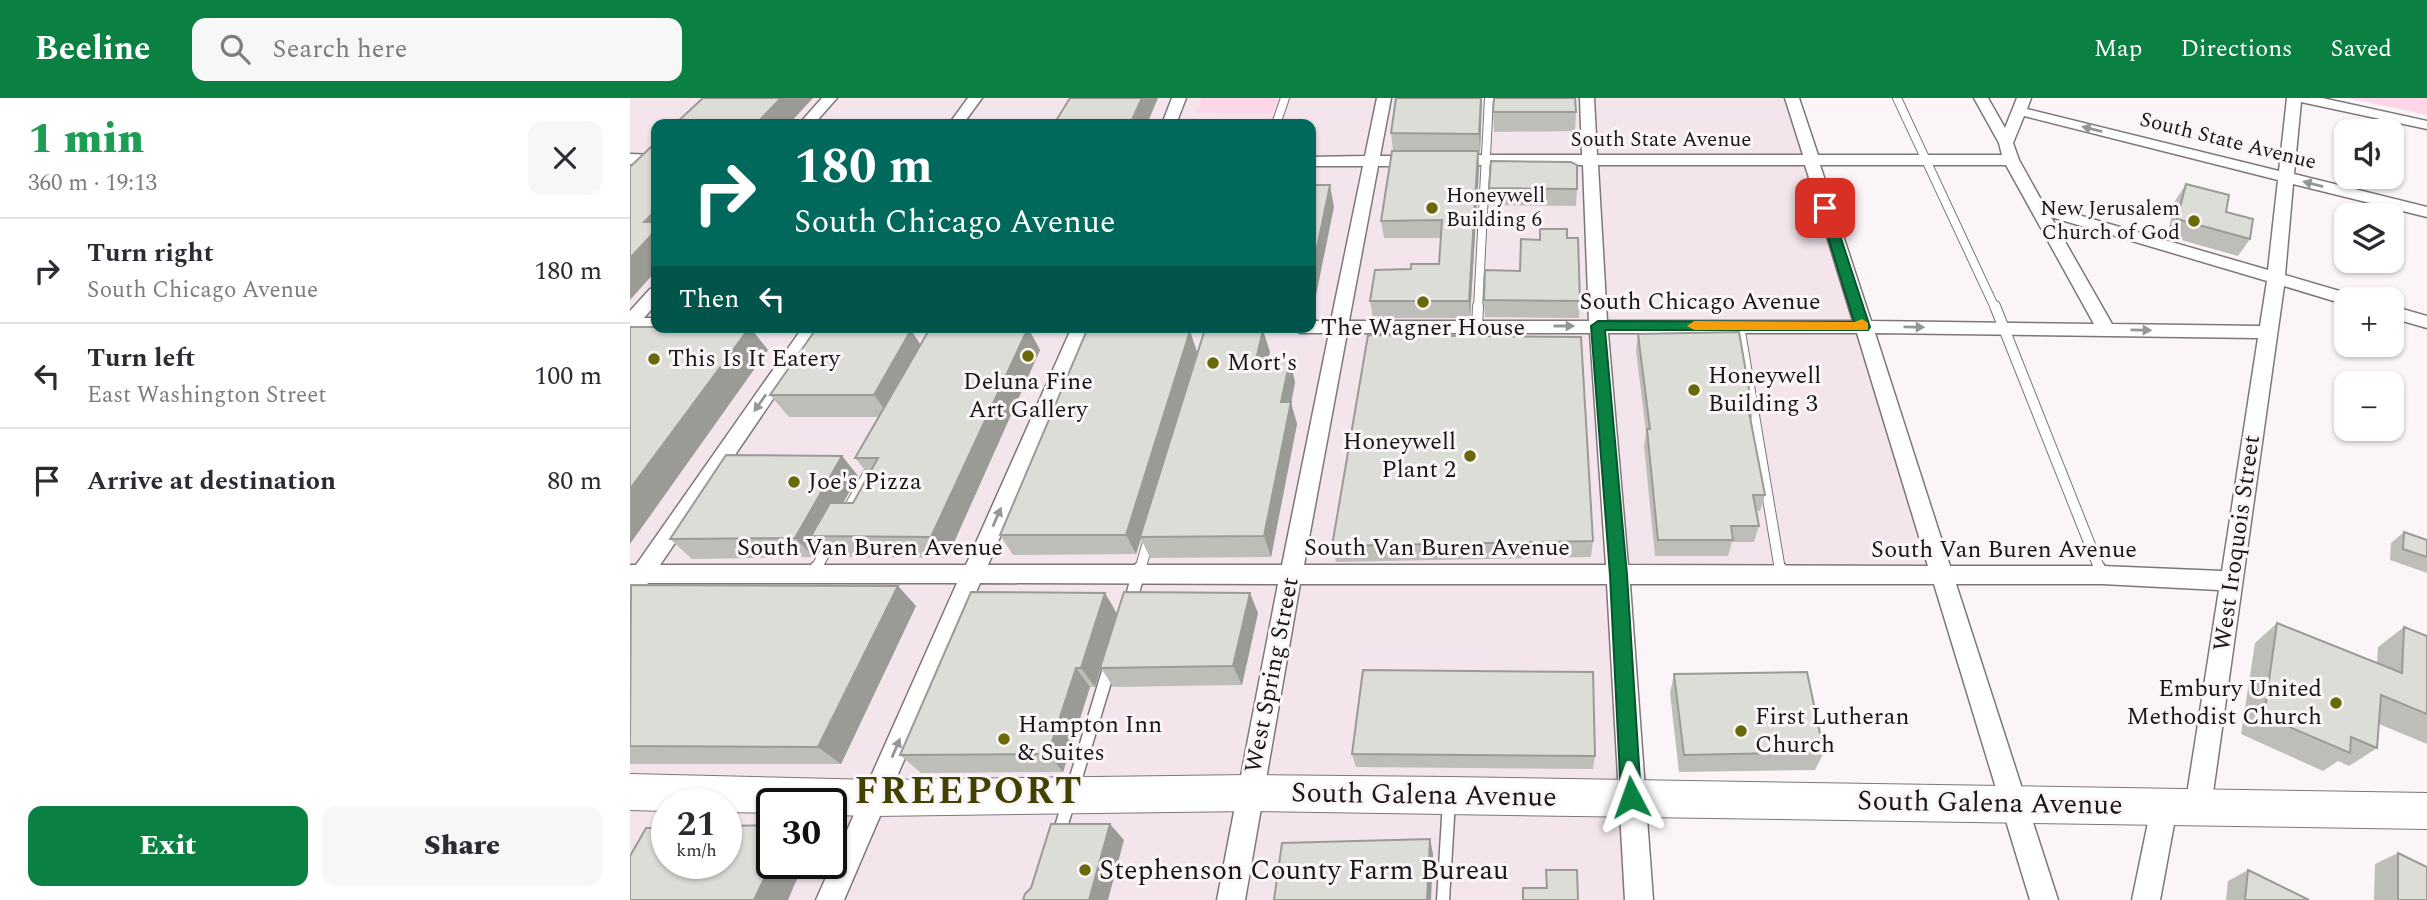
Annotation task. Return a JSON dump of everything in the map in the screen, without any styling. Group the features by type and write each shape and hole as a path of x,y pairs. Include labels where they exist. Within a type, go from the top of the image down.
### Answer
{"main road":[{"name":"South Galena Avenue","path":"630,792 651,794"},
{"name":"South Galena Avenue","path":"742,799 1250,793 2427,811"}],"street":[{"path":"811,119 830,98"},
{"path":"960,119 975,98"},
{"path":"1171,119 1180,98"},
{"name":"West Spring Street","path":"1231,900 1384,98"},
{"path":"1587,98 1598,326 1618,575 1639,900"},
{"path":"1792,98 2044,900"},
{"path":"1981,98 2006,143 2011,160 2106,329"},
{"name":"West Iroquois Street","path":"2146,900 2181,807 2232,581 2276,279 2294,98"},
{"path":"2304,98 2427,125"},
{"path":"2006,143 2022,105"},
{"name":"South State Avenue","path":"2022,105 2286,177 2427,212"},
{"path":"630,159 651,159"},
{"name":"South State Avenue","path":"1316,161 2011,160"},
{"path":"2038,208 2334,295"},
{"path":"630,323 651,299"},
{"path":"2404,315 2427,322"},
{"path":"630,323 651,324"},
{"name":"South Chicago Avenue","path":"1316,327 1739,326 2268,332"},
{"path":"634,580 809,333"},
{"path":"830,900 1078,333"},
{"name":"South Van Buren Avenue","path":"634,580 813,574 1138,574 2102,575 2232,581"}],"lane":[{"path":"1278,119 1284,98"},
{"path":"1477,327 1489,98"},
{"path":"1897,98 2005,328 2102,575"},
{"path":"1739,326 1781,575"},
{"path":"813,574 877,457"},
{"path":"1126,613 1154,522"},
{"path":"1055,848 1114,652"},
{"path":"1443,900 1449,795"}],"shaded area":[{"path":"630,98 1792,98 1940,575 1618,575 1639,900 630,900"},
{"path":"1202,98 1278,98 1273,114 1195,113"},
{"path":"2348,98 2427,98 2427,115"}],"building":[{"path":"703,98 781,98 761,119 680,119"},
{"path":"1070,98 1142,98 1132,119 1057,119"},
{"path":"1396,98 1481,98 1479,134 1391,133"},
{"path":"1494,98 1575,98 1576,112 1493,112"},
{"path":"651,147 651,215 644,222 651,222 651,235 630,258 630,167"},
{"path":"1392,151 1478,151 1469,301 1370,301 1375,270 1411,269 1411,264 1439,264 1442,220 1381,221"},
{"path":"1491,161 1571,162 1577,165 1577,189 1489,188"},
{"path":"2186,184 2229,195 2226,212 2253,219 2250,239 2177,219"},
{"path":"1316,185 1330,185 1316,253"},
{"path":"1540,229 1567,229 1567,238 1578,238 1580,301 1484,300 1485,270 1520,271 1521,239 1540,240"},
{"path":"630,327 651,327 651,333 746,333 630,489"},
{"path":"1739,332 1753,412 1749,412 1765,495 1753,495 1759,526 1731,526 1733,540 1658,540 1647,429 1650,429 1638,334"},
{"path":"813,333 909,333 874,395 770,395"},
{"path":"927,333 1026,333 931,537 811,536 830,503 853,503 878,458 855,458"},
{"path":"1086,333 1189,333 1126,535 1000,535"},
{"path":"1204,333 1262,333 1256,360 1290,360 1281,402 1291,402 1264,536 1140,537"},
{"name":"Honeywell Plant 2","path":"1368,335 1581,337 1593,541 1332,546"},
{"path":"726,455 842,456 795,538 670,539"},
{"path":"2404,532 2427,540 2427,557 2403,549"},
{"path":"631,585 898,586 818,747 630,746"},
{"path":"971,592 1105,593 1081,668 1076,668 1048,754 900,755"},
{"path":"1124,592 1250,593 1233,666 1100,668"},
{"name":"Embury United Methodist Church","path":"2277,623 2402,673 2404,627 2427,636 2427,714 2381,695 2377,748 2351,737 2350,753 2264,716"},
{"path":"1363,670 1593,672 1595,756 1352,754"},
{"name":"First Lutheran Church","path":"1807,672 1824,752 1684,755 1674,674"},
{"path":"1051,824 1110,824 1089,900 1023,900 1031,888"},
{"path":"756,825 756,879 764,879 754,900 630,900 630,856 646,828 651,828 651,879 742,879 742,826"},
{"path":"1430,839 1427,900 1274,900 1282,843"},
{"path":"2398,853 2427,867 2427,900 2398,900"},
{"path":"1546,870 1577,870 1578,900 1523,900 1523,888 1547,888"},
{"path":"2248,870 2309,900 2245,900"}],"slow traffic":[{"path":"1694,326 1863,327 1862,323"}],"place":[{"name":"Honeywell Building 6","path":"1432,208"},
{"name":"New Jerusalem Church of God","path":"2194,221"},
{"name":"The Wagner House","path":"1423,302"},
{"name":"Deluna Fine Art Gallery","path":"1028,356"},
{"name":"This Is It Eatery","path":"654,359"},
{"name":"Mort's","path":"1213,363"},
{"name":"Honeywell Building 3","path":"1694,390"},
{"name":"Honeywell Plant 2","path":"1470,456"},
{"name":"Joe's Pizza","path":"794,482"},
{"name":"Embury United Methodist Church","path":"2336,703"},
{"name":"First Lutheran Church","path":"1741,731"},
{"name":"Hampton Inn & Suites","path":"1004,739"},
{"name":"Stephenson County Farm Bureau","path":"1085,870"}],"district":[{"name":"FREEPORT","path":"969,792"}],"route":[{"path":"1631,797 1618,575 1598,326 1863,327 1825,208"}]}
